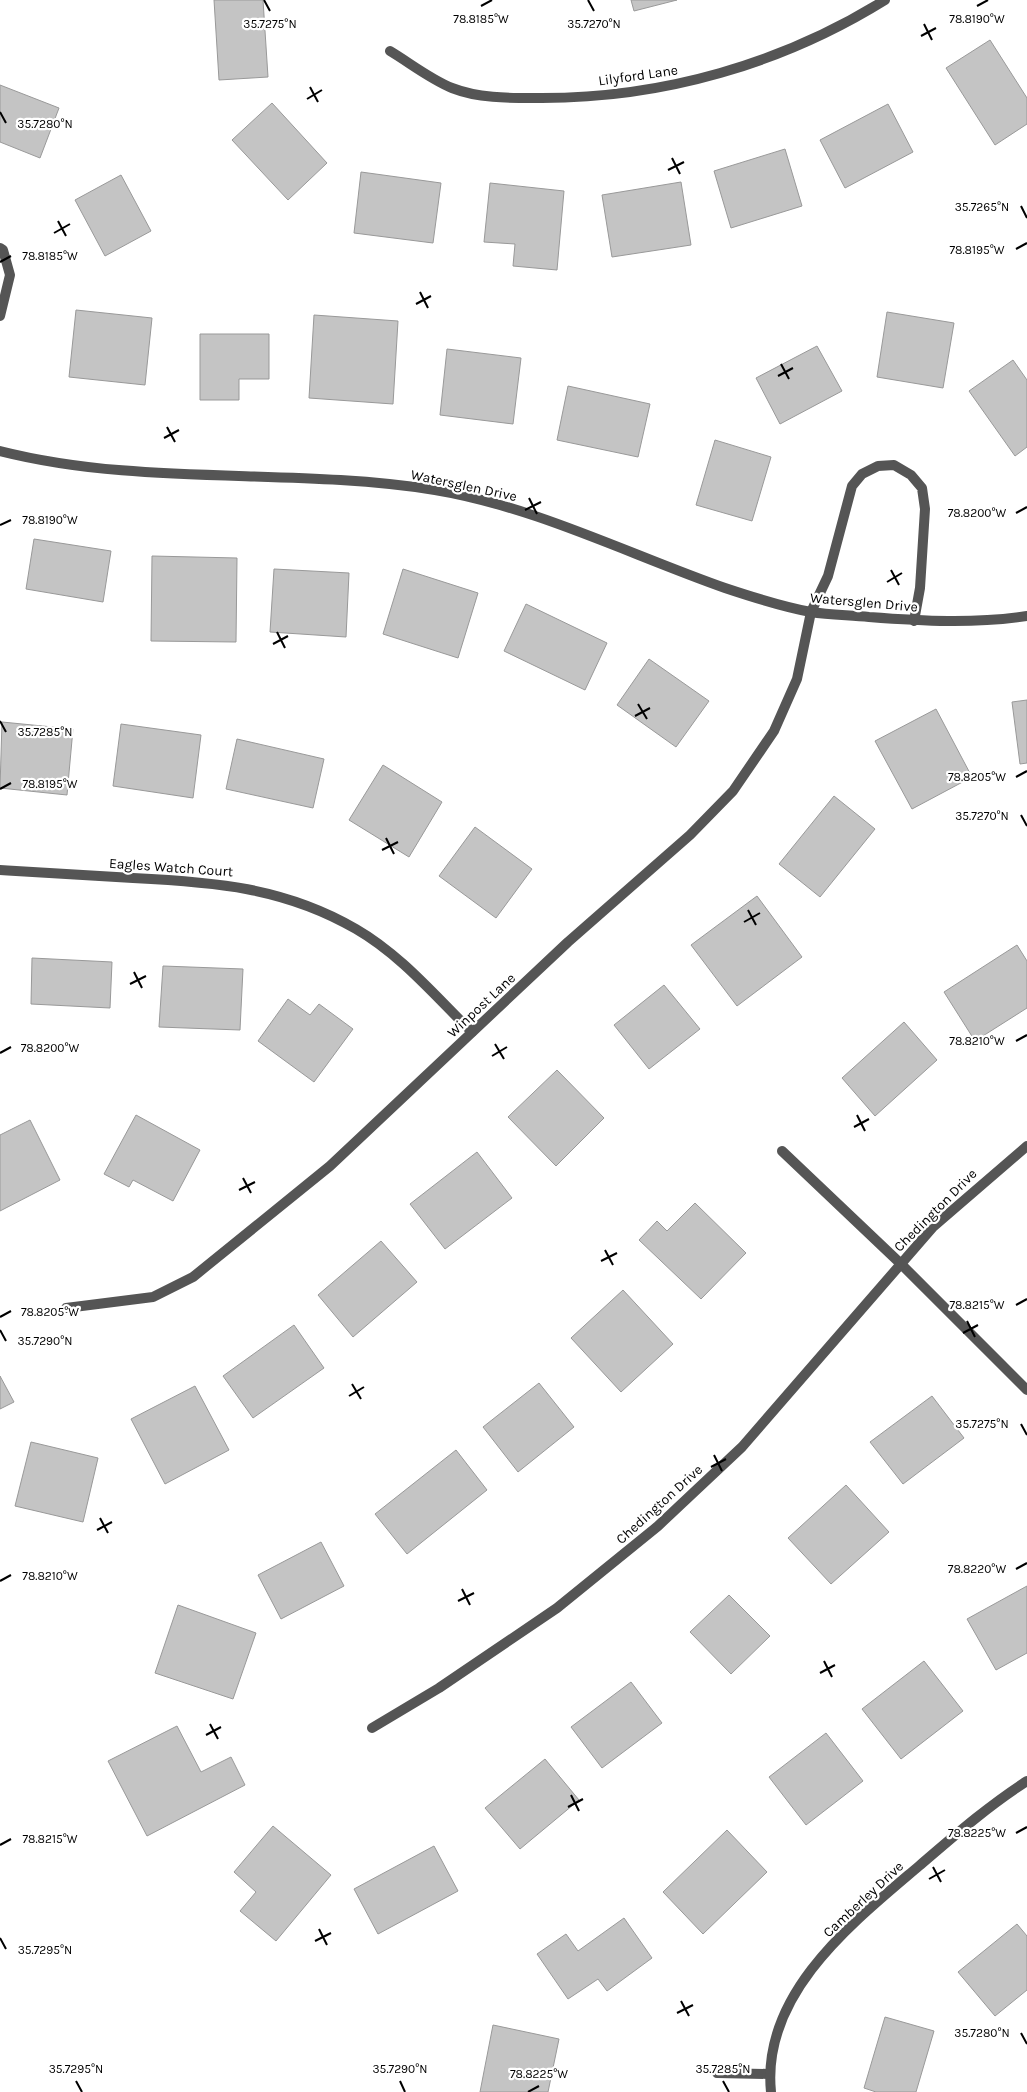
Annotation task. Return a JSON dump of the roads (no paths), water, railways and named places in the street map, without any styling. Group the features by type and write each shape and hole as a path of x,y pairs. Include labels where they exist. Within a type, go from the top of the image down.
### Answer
{"street":[{"name":"Lilyford Lane","path":"390,51 452,88 497,98 573,98 668,86 700,79 779,55 855,19 885,0"},
{"path":"0,248 3,250 10,276 0,316"},
{"name":"Watersglen Drive","path":"0,451 49,463 118,471 307,478 384,483 438,490 518,511 727,589 811,612 914,621 987,622 1027,616"},
{"name":"Winpost Lane","path":"66,1308 153,1297 193,1277 330,1166 568,942 690,836 733,791 774,731 797,679 811,612 828,576 852,486 862,474 878,466 894,466 911,475 922,488 924,519 920,588 914,621"},
{"name":"Eagles Watch Court","path":"0,870 237,886 319,910 356,929 404,964 472,1032"},
{"name":"Chedington Drive","path":"372,1728 439,1688 557,1608 658,1526 742,1447 933,1227 1027,1146"},
{"path":"782,1151 901,1264 1027,1390"},
{"name":"Camberley Drive","path":"771,2092 770,2074 776,2033 799,1987 817,1961 850,1927 905,1878 996,1801 1027,1781"},
{"path":"718,2073 770,2074"}]}
